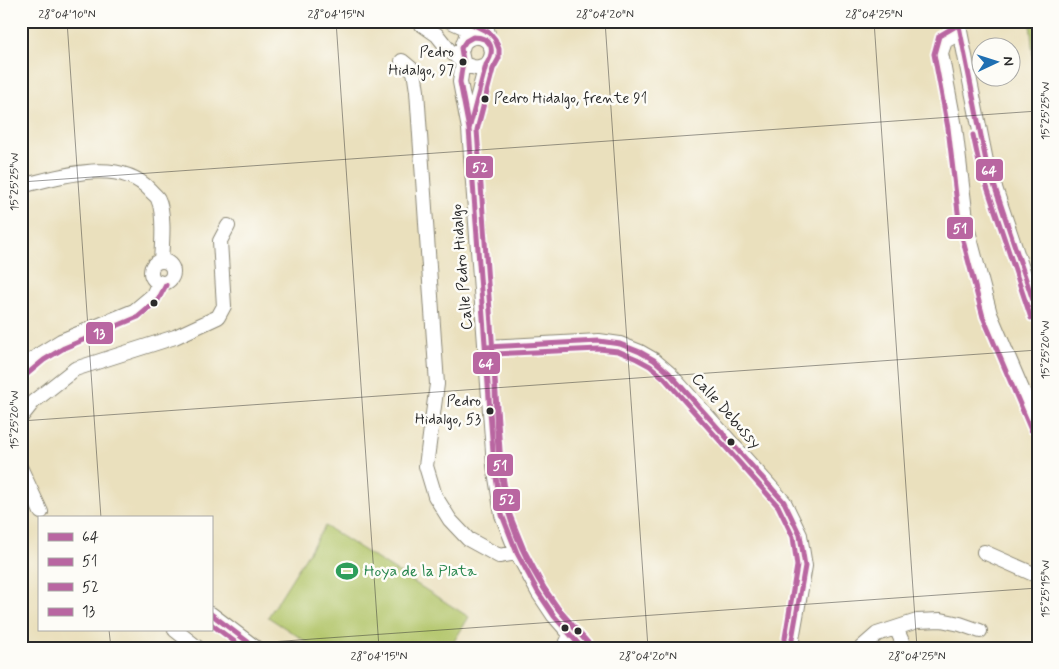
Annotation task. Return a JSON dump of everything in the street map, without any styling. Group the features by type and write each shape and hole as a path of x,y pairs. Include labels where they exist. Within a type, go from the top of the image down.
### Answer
{"street":[{"path":"417,21 438,35 449,50 471,67 481,68 486,65"},
{"path":"450,21 471,29 491,46"},
{"path":"469,129 486,65 492,57 485,21"},
{"path":"959,27 986,161 1038,316"},
{"path":"959,27 945,41 941,53 955,127 967,227 990,314 1038,427"},
{"path":"469,129 460,82 463,61 461,52 471,29"},
{"path":"402,60 414,71 417,91 437,384 426,466 435,496 450,520 468,539 499,556 517,553"},
{"name":"Calle Pedro Hidalgo","path":"469,129 494,465 502,515 517,553 538,592 554,616 582,648"},
{"path":"21,186 76,173 96,171 127,175 144,184 158,199 162,217 161,261 154,263 151,272 154,280 159,282 153,295 134,311 61,341 21,369"},
{"path":"21,417 34,402 75,369 176,337 218,317 224,306 220,241 228,226"},
{"name":"Calle Debussy","path":"486,347 599,341 620,344 640,352 654,360 669,373 784,502 800,535 805,566 792,639 793,648"},
{"path":"21,469 44,515"},
{"path":"21,494 44,515"},
{"path":"984,552 1038,576"},
{"path":"212,615 256,648"},
{"path":"861,648 877,634 917,621 941,620 980,631"},
{"path":"896,628 905,648"},
{"path":"178,632 198,648"},
{"path":"564,648 570,634"}],"green space":[{"path":"1030,21 1038,21 1038,120"},
{"name":"Hoya de la Plata","path":"325,526 469,617 450,648 316,648 268,617"}],"transit line":[{"name":"52","path":"466,21 490,33 499,49 499,58 493,69 477,130 501,464 509,513 524,550 544,588 560,611 588,643"},
{"name":"64","path":"958,21 986,161 1038,315"},
{"name":"51","path":"956,26 939,36 934,54 948,128 960,229 983,317 1031,430"},
{"name":"64","path":"473,37 484,39 488,42 491,54 486,65 469,129 460,82 463,61 461,48 466,41 473,37"},
{"name":"64","path":"469,129 494,465 502,515 517,553 538,592 554,616 582,648"},
{"name":"51","path":"973,135 979,163 1031,318"},
{"name":"13","path":"26,375 44,360 64,348 138,317 158,300 166,285"},
{"name":"64","path":"486,347 599,341 620,344 640,352 654,360 669,373 784,502 800,535 805,566 792,639 793,648"},
{"name":"51","path":"588,643 561,613 546,592 517,537 509,514 504,494 499,454 494,354 599,349 618,351 650,366 664,378 778,506 793,537 797,566 785,648"},
{"name":"64","path":"212,615 256,648"},
{"name":"13","path":"212,625 243,648"}],"place":[{"name":"Pedro Hidalgo, 97","path":"463,62"},
{"name":"Pedro Hidalgo, frente 91","path":"485,99"},
{"name":"Pedro Hidalgo, 53","path":"490,411"},
{"name":"Hoya de la Plata","path":"347,571"}]}
